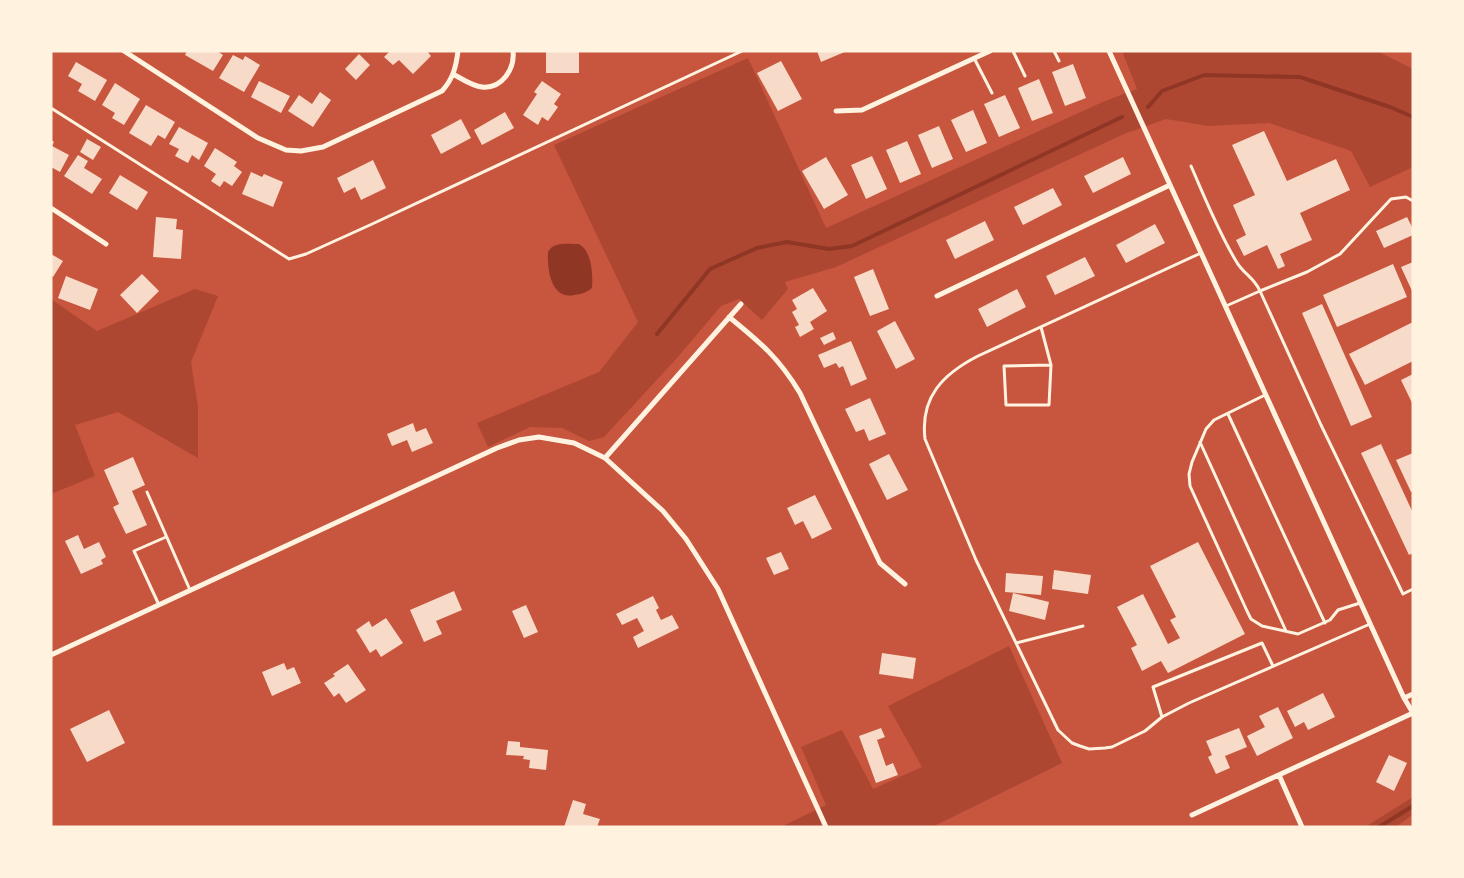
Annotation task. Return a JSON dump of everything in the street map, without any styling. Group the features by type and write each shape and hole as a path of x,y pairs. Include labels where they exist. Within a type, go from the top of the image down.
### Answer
{"street":[{"path":"124,51 258,138 286,150 301,151 323,147 442,91 454,74 458,51"},
{"path":"454,74 473,85 483,88 493,86 510,73 514,60 513,51"},
{"path":"836,111 862,110 990,51"},
{"path":"1109,51 1370,624 1404,698 1413,713 1192,815"},
{"path":"937,296 1170,185"},
{"path":"51,208 106,244"},
{"path":"605,458 741,304"},
{"path":"730,317 763,345 790,376 800,393 880,563 905,584"},
{"path":"51,656 497,448 519,440 539,437 557,439 574,443 605,458 663,511 707,569 718,589 826,827"},
{"path":"1404,698 1413,694"},
{"path":"1279,775 1302,827"}],"lane":[{"path":"51,108 289,259 306,254 370,225 742,51"},
{"path":"1013,51 1025,76"},
{"path":"1054,51 1059,61"},
{"path":"974,58 992,93"},
{"path":"1191,166 1227,246 1238,264 1256,282 1321,425 1403,594 1413,589"},
{"path":"1226,306 1307,272 1340,254 1392,199 1406,198 1413,201"},
{"path":"1201,253 978,356 947,375 933,393 926,409 924,420 927,446 976,560 1058,730 1072,743 1089,749 1112,747 1145,731 1162,716 1370,624"},
{"path":"1041,327 1051,365 1049,405 1006,405 1004,366 1051,365"},
{"path":"1266,394 1214,420 1200,442 1189,474 1190,486 1251,619 1262,626 1298,634 1325,623 1338,610 1361,602"},
{"path":"1228,414 1325,623"},
{"path":"1200,442 1286,631"},
{"path":"147,492 190,591"},
{"path":"159,606 134,552 166,537"},
{"path":"1016,644 1083,626"},
{"path":"1162,716 1153,687 1262,643 1273,666"}],"shaded area":[{"path":"1122,51 1377,51 1413,69 1413,168 1370,187 1351,151 1269,123 1208,126 1166,119 1124,134 836,267 785,282 788,289 762,320 739,299 721,306 677,358 604,437 589,441 562,428 530,427 488,447 477,423 599,372 638,322 554,145 748,58 826,228 1105,101 1137,89"},
{"path":"579,244 587,252 589,258 592,270 592,288 581,294 566,295 560,293 552,282 548,267 548,252 550,248 557,245"},
{"path":"195,289 218,296 191,362 198,407 198,458 118,412 75,425 95,476 51,494 51,299 97,331"},
{"path":"1009,646 1062,763 932,827 781,827 826,805 801,747 842,730 873,789 922,767 888,706"},
{"path":"1413,797 1413,814 1396,827 1365,827"}],"building":[{"path":"187,51 217,51 223,55 213,71 185,55"},
{"path":"390,51 427,51 431,56 413,74 399,60 393,65 384,57"},
{"path":"546,51 579,52 579,73 546,73"},
{"path":"817,51 847,51 821,62"},
{"path":"359,54 370,65 356,80 345,69"},
{"path":"233,55 243,60 245,56 260,65 244,92 219,78"},
{"path":"781,61 802,99 778,111 757,73"},
{"path":"76,62 107,80 95,101 78,91 82,84 68,76"},
{"path":"1073,64 1086,98 1065,106 1052,72"},
{"path":"1039,79 1053,113 1032,121 1018,88"},
{"path":"259,81 290,96 281,113 251,97"},
{"path":"542,81 561,94 554,104 558,107 548,121 542,117 538,125 523,115 537,94 534,92"},
{"path":"115,83 140,99 124,125 112,118 115,113 102,105"},
{"path":"320,92 331,100 313,127 288,111 299,95 312,104"},
{"path":"1005,95 1020,128 999,137 984,104"},
{"path":"146,105 175,122 165,139 158,135 151,146 129,133"},
{"path":"973,110 987,143 966,152 951,120"},
{"path":"505,112 514,128 482,145 474,130"},
{"path":"461,119 471,138 441,154 431,135"},
{"path":"939,126 953,159 932,168 918,135"},
{"path":"179,127 208,143 199,160 192,155 188,163 175,156 179,149 169,144"},
{"path":"1264,131 1287,181 1336,159 1350,190 1300,213 1312,240 1280,254 1285,266 1278,269 1267,245 1244,256 1236,240 1246,235 1233,205 1255,195 1232,145"},
{"path":"87,139 101,147 93,160 80,152"},
{"path":"51,140 54,142 52,146 69,155 60,172 51,167"},
{"path":"907,141 921,174 900,183 886,150"},
{"path":"215,148 237,162 234,166 242,172 232,186 224,181 220,187 211,181 216,174 204,166"},
{"path":"78,155 88,161 84,168 102,179 92,194 64,176"},
{"path":"872,156 887,189 866,199 851,165"},
{"path":"826,157 848,195 824,209 802,171"},
{"path":"1123,157 1131,174 1093,193 1084,176"},
{"path":"373,160 386,188 361,200 355,187 344,193 337,178"},
{"path":"251,172 262,177 264,174 283,182 273,207 242,194"},
{"path":"120,175 148,192 137,210 109,193"},
{"path":"1053,188 1062,205 1023,225 1014,207"},
{"path":"156,217 177,219 176,229 183,230 181,259 153,257"},
{"path":"1407,217 1413,229 1413,235 1384,248 1376,231"},
{"path":"985,221 994,240 955,259 946,240"},
{"path":"1155,224 1165,243 1126,263 1116,245"},
{"path":"51,254 63,261 53,277 51,275"},
{"path":"1085,257 1095,276 1055,295 1046,276"},
{"path":"1413,262 1413,293 1401,267"},
{"path":"1393,264 1407,297 1337,327 1323,295"},
{"path":"873,269 889,309 870,316 854,277"},
{"path":"142,274 159,291 137,313 120,295"},
{"path":"66,276 98,289 90,310 58,298"},
{"path":"813,288 827,311 810,322 814,329 800,337 795,327 799,325 792,312 797,309 792,300"},
{"path":"1017,289 1026,307 987,327 978,309"},
{"path":"1322,304 1372,417 1351,426 1302,313"},
{"path":"895,321 915,359 896,369 877,331"},
{"path":"1413,322 1413,361 1365,385 1349,354"},
{"path":"833,332 836,339 824,345 820,338"},
{"path":"851,341 867,379 851,386 843,366 839,368 836,363 824,368 818,355"},
{"path":"1413,374 1413,405 1401,380"},
{"path":"870,398 886,434 869,441 864,429 856,432 845,409"},
{"path":"413,423 416,432 426,428 433,443 412,452 407,440 392,446 387,434"},
{"path":"1381,444 1413,513 1413,553 1409,555 1361,453"},
{"path":"1413,453 1413,491 1411,492 1396,460"},
{"path":"889,454 908,490 887,500 869,464"},
{"path":"133,457 145,485 132,491 147,525 126,534 113,507 119,504 104,470"},
{"path":"815,495 832,529 812,539 803,521 795,525 787,508"},
{"path":"78,535 84,549 99,542 106,557 101,560 103,564 81,574 65,541"},
{"path":"1198,542 1245,634 1168,673 1161,661 1142,671 1131,648 1137,645 1117,607 1143,594 1168,644 1180,638 1170,620 1176,617 1150,566"},
{"path":"781,552 789,569 774,575 766,558"},
{"path":"1054,570 1091,575 1088,594 1052,589"},
{"path":"1006,573 1043,576 1041,595 1005,592"},
{"path":"454,591 462,610 436,621 442,634 424,642 410,610"},
{"path":"1013,593 1049,602 1045,620 1009,611"},
{"path":"653,596 659,608 656,610 661,620 672,615 679,628 638,648 633,637 644,631 637,618 622,625 616,614"},
{"path":"526,605 538,632 524,638 512,611"},
{"path":"386,618 403,643 381,657 376,649 370,653 356,630 369,621 372,627"},
{"path":"882,653 916,658 913,679 879,674"},
{"path":"284,663 287,670 294,667 301,683 272,696 262,672"},
{"path":"348,664 366,690 346,703 339,693 334,697 324,683"},
{"path":"1323,693 1335,717 1308,730 1304,722 1295,727 1287,711"},
{"path":"1278,707 1293,738 1257,756 1247,736 1265,727 1259,716"},
{"path":"109,710 125,743 87,762 70,729"},
{"path":"881,728 885,737 877,740 886,766 893,763 898,775 876,783 859,736"},
{"path":"1239,728 1247,747 1225,756 1230,768 1216,774 1208,757 1212,755 1206,741"},
{"path":"508,741 520,742 520,747 548,750 546,770 529,768 530,760 523,759 524,756 506,755"},
{"path":"1389,755 1407,763 1394,791 1376,782"},
{"path":"573,800 586,804 583,814 600,819 597,827 564,827"}],"waterway":[{"path":"1148,107 1162,91 1204,75 1300,77 1390,107 1413,117"},
{"path":"657,334 710,269 757,248 787,242 829,249 852,246 1122,117"},
{"path":"1379,827 1413,806"}]}
